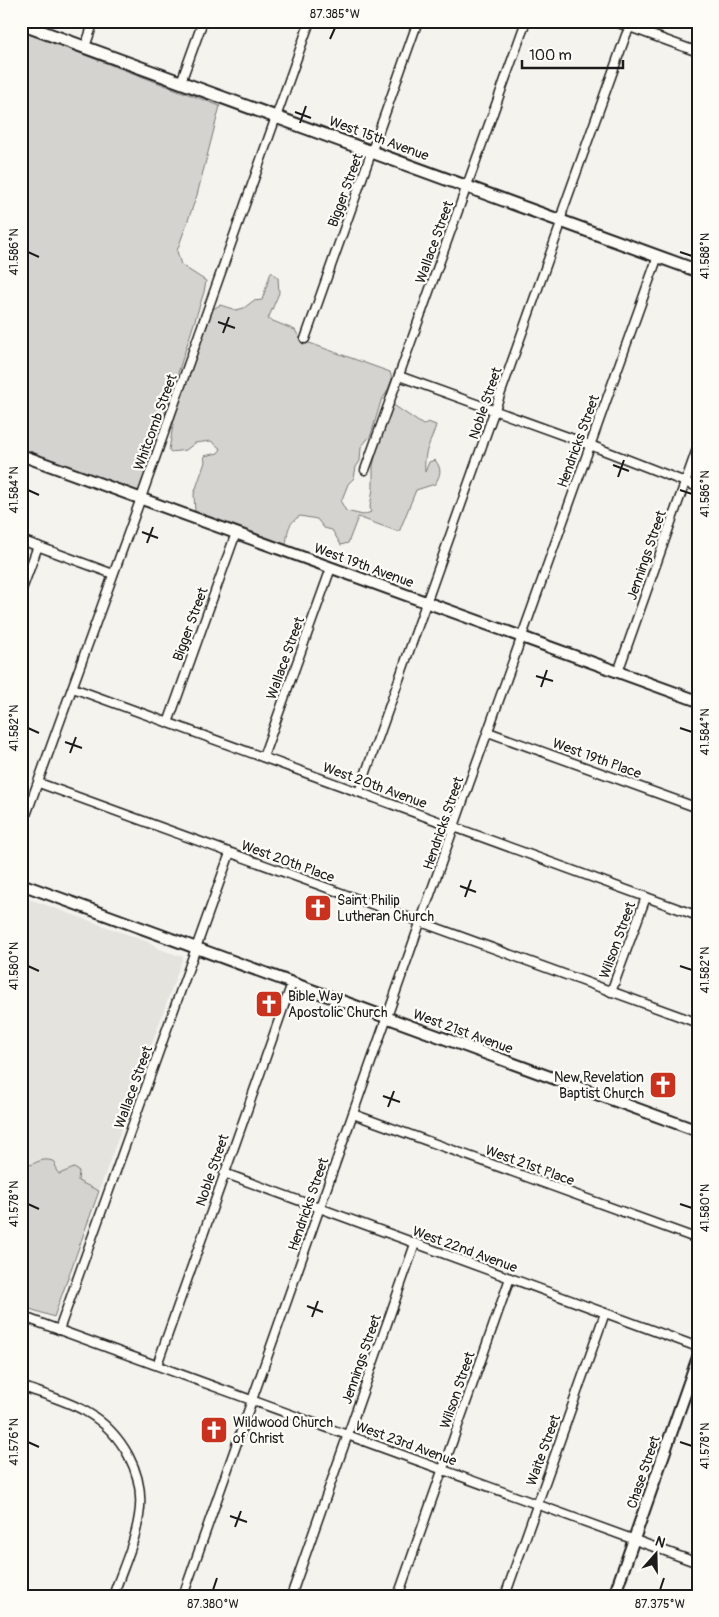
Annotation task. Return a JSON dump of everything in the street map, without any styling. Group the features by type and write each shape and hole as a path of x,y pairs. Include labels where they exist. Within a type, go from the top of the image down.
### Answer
{"main road":[{"name":"West 15th Avenue","path":"21,24 698,271"}],"street":[{"path":"85,47 94,21"},
{"path":"181,82 203,21"},
{"name":"Whitcomb Street","path":"21,829 141,498 310,21"},
{"name":"Bigger Street","path":"305,339 418,21"},
{"name":"Wallace Street","path":"365,470 526,21"},
{"path":"613,21 632,24 698,52"},
{"name":"Noble Street","path":"359,792 559,229 573,182 632,24"},
{"name":"Hendricks Street","path":"183,1596 420,922 658,256"},
{"path":"399,376 590,445 698,487"},
{"name":"Jennings Street","path":"618,672 698,446"},
{"name":"West 19th Avenue","path":"21,455 698,701"},
{"name":"Bigger Street","path":"168,723 236,533"},
{"path":"21,540 113,574"},
{"path":"21,592 38,546"},
{"name":"Wallace Street","path":"263,757 331,568"},
{"name":"West 20th Avenue","path":"73,688 698,916"},
{"name":"West 19th Place","path":"488,732 698,808"},
{"name":"West 20th Place","path":"38,783 698,1024"},
{"name":"Wallace Street","path":"59,1330 230,853"},
{"name":"West 21st Avenue","path":"21,884 698,1131"},
{"name":"Wilson Street","path":"611,992 646,897"},
{"name":"Noble Street","path":"157,1365 292,983"},
{"name":"West 21st Place","path":"353,1114 698,1239"},
{"name":"West 22nd Avenue","path":"224,1173 698,1347"},
{"name":"Jennings Street","path":"291,1596 415,1244"},
{"name":"Wilson Street","path":"398,1596 510,1278"},
{"name":"Waite Street","path":"505,1596 606,1313"},
{"name":"West 23rd Avenue","path":"21,1316 698,1563"},
{"name":"Chase Street","path":"614,1596 698,1357"},
{"path":"21,1386 85,1411 107,1428 125,1449 137,1476 140,1496 139,1514 135,1532 112,1596"}],"shaded area":[{"path":"21,31 220,106 197,195 177,251 181,265 206,281 204,292 138,492 21,450"},
{"path":"271,272 278,278 279,293 268,319 295,330 301,340 390,372 392,379 381,401 371,435 361,447 360,461 356,467 354,478 348,484 341,502 346,511 363,515 371,512 373,466 392,404 423,425 428,422 436,425 426,452 425,472 429,462 435,460 440,469 439,477 435,484 416,490 399,532 358,517 348,543 341,545 332,530 324,528 317,519 300,516 290,525 286,545 195,512 194,494 205,462 204,456 218,453 221,449 211,441 195,443 186,450 171,452 169,450 175,413 213,309 220,305 236,310 244,308 253,301 262,300"},
{"path":"21,896 151,943 159,949 183,957 99,1191 21,1164"},
{"path":"21,1159 31,1165 43,1160 55,1162 56,1170 59,1174 74,1168 79,1171 78,1181 99,1191 54,1317 21,1306"}],"place":[{"name":"Saint Philip Lutheran Church","path":"318,908"},
{"name":"Bible Way Apostolic Church","path":"269,1004"},
{"name":"New Revelation Baptist Church","path":"663,1085"},
{"name":"Wildwood Church of Christ","path":"214,1430"}]}
